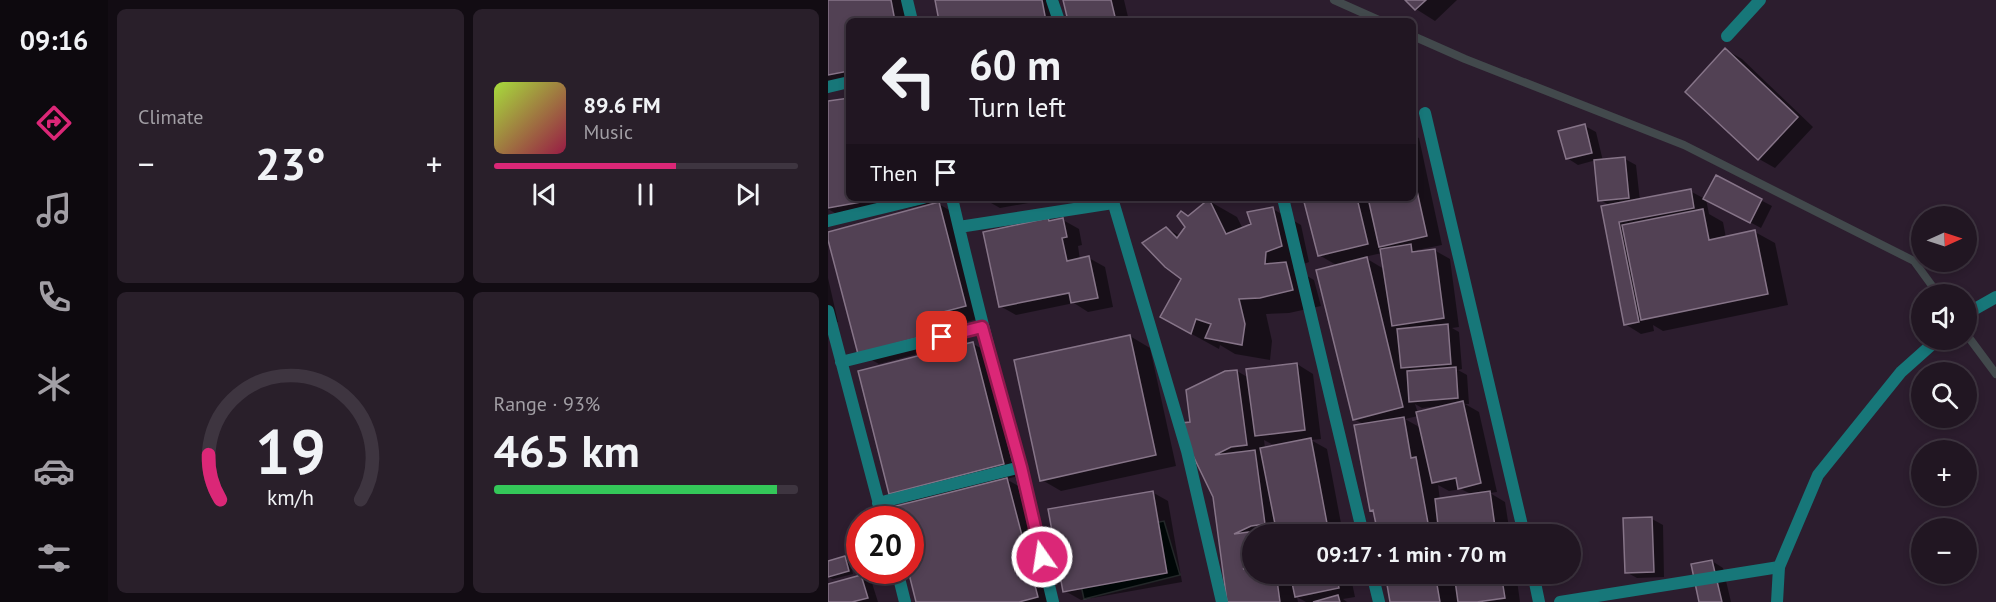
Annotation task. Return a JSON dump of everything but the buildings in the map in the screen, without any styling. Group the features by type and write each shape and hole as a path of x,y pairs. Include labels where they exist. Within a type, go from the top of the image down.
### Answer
{"street":[{"path":"907,0 911,18"},
{"path":"1052,0 1058,18"},
{"path":"1727,36 1760,0"},
{"path":"828,87 846,83"},
{"path":"1425,113 1522,524"},
{"path":"828,221 911,201"},
{"path":"953,201 982,327 1021,467 1053,602"},
{"path":"959,227 1107,201"},
{"path":"1113,201 1187,451 1222,602"},
{"path":"1284,201 1361,524"},
{"path":"1977,308 1996,297"},
{"path":"828,311 879,506"},
{"path":"842,362 982,327"},
{"path":"1777,602 1779,567 1818,475 1901,372 1926,350"},
{"path":"878,503 1021,467"},
{"path":"1560,602 1779,567"},
{"path":"900,584 905,602"},
{"path":"1375,584 1379,602"},
{"path":"1535,584 1539,602"}],"shaded area":[{"path":"1164,521 1180,575 1084,599 1071,540"}],"waterway":[{"path":"1334,0 1374,18"},
{"path":"1416,37 1465,59 1684,145 1914,261 1931,284"},
{"path":"1977,348 1996,374"}],"route":[{"path":"942,337 982,327 1021,467 1042,557"}]}
